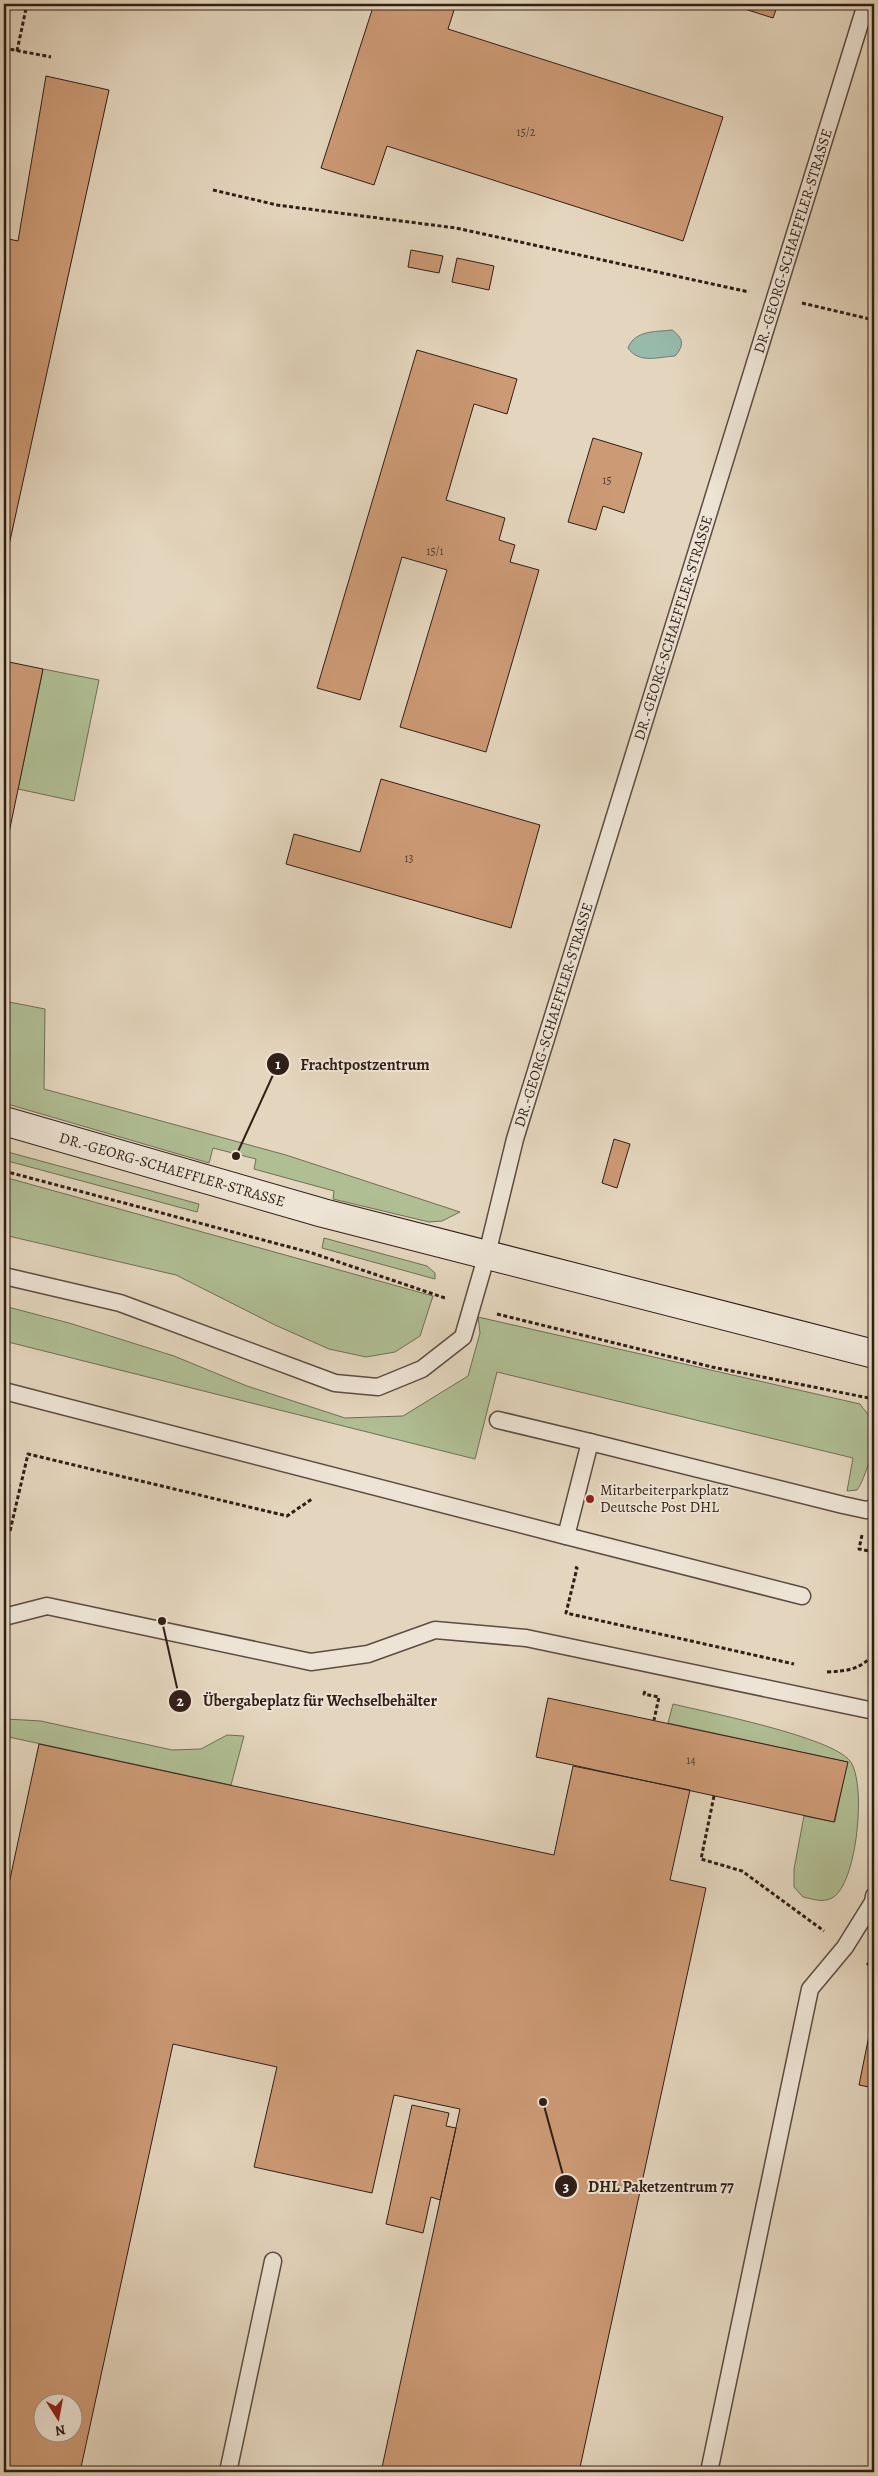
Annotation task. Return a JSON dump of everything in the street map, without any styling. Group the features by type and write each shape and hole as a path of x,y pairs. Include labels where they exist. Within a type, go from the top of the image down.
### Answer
{"main road":[{"name":"DR.-GEORG-SCHAEFFLER-STRASSE","path":"4,1121 323,1213 874,1354"}],"lane":[{"name":"DR.-GEORG-SCHAEFFLER-STRASSE","path":"487,1254 515,1139 866,4"},
{"path":"4,1276 120,1303 335,1383 378,1387 422,1369 463,1337 487,1254"},
{"path":"4,1391 802,1596"},
{"path":"498,1420 844,1505 866,1510 874,1508"},
{"path":"566,1536 590,1442"},
{"path":"4,1617 47,1606 311,1662 368,1654 435,1630 526,1638 874,1711"},
{"path":"709,2472 810,1989 845,1947 873,1902 874,1896"},
{"path":"228,2472 273,2261"}],"path":[{"path":"17,50 27,4"},
{"path":"4,48 51,57"},
{"path":"213,190 277,205 456,228 874,320"},
{"path":"4,1171 312,1253 472,1307 712,1367 874,1399"},
{"path":"4,1529 10,1531 28,1454 287,1516 312,1499 321,1501"},
{"path":"567,1565 577,1568 566,1613 798,1665"},
{"path":"826,1672 850,1671 868,1661 874,1653"},
{"path":"714,1796 701,1859 742,1871 874,1969"}],"shaded area":[{"path":"672,330 679,336 681,342 675,356 643,358 632,353 628,348 635,338 641,335"},
{"path":"43,669 99,680 74,801 18,789"},
{"path":"4,1001 45,1009 44,1089 286,1155 460,1212 442,1221 429,1222 333,1199 334,1191 254,1169 256,1159 213,1148 209,1163 4,1103"},
{"path":"4,1151 199,1204 197,1212 4,1160"},
{"path":"4,1177 433,1296 420,1336 395,1352 366,1357 329,1349 275,1325 176,1275 4,1235"},
{"path":"324,1238 427,1266 435,1273 435,1279 322,1248"},
{"path":"4,1306 69,1323 174,1356 247,1386 345,1418 403,1416 468,1376 480,1333 478,1317 860,1404 874,1424 874,1438 870,1458 860,1485 857,1490 847,1491 853,1458 497,1372 475,1459 4,1341"},
{"path":"673,1704 767,1726 795,1735 839,1752 850,1761 855,1773 858,1790 857,1833 848,1874 841,1889 832,1898 814,1900 803,1897 794,1887 794,1869 804,1816 835,1822 847,1762 668,1723"},
{"path":"4,1720 41,1721 172,1750 201,1749 227,1735 244,1736 231,1785 4,1736"}],"building":[{"path":"374,4 456,4 448,29 723,117 683,241 387,146 374,185 321,168"},
{"path":"729,4 778,4 773,18"},
{"path":"46,76 109,90 4,568 4,238 18,241"},
{"path":"411,250 443,256 439,273 408,267"},
{"path":"457,258 494,266 489,290 452,282"},
{"path":"417,350 517,379 507,414 474,404 446,500 505,518 499,540 515,545 510,562 539,570 486,752 400,727 447,570 402,557 360,700 317,688"},
{"path":"593,438 642,453 624,513 603,506 596,530 568,522"},
{"path":"4,661 43,669 4,857"},
{"path":"381,779 540,825 511,928 286,864 294,834 360,852"},
{"path":"614,1139 630,1144 617,1188 602,1183"},
{"path":"4,1483 10,1485 4,1509"},
{"path":"548,1698 848,1762 834,1822 536,1757"},
{"path":"39,1744 554,1855 573,1766 690,1790 670,1880 706,1888 579,2472 381,2472 460,2109 394,2095 372,2193 254,2167 277,2067 173,2044 80,2472 4,2472 4,1907"},
{"path":"874,2011 874,2088 859,2085"},
{"path":"412,2105 449,2113 446,2126 456,2128 440,2200 431,2197 423,2233 386,2224"}],"place":[{"name":"Frachtpostzentrum","path":"236,1156"},
{"name":"Mitarbeiterparkplatz Deutsche Post DHL","path":"590,1499"},
{"name":"Übergabeplatz für Wechselbehälter","path":"162,1621"},
{"name":"DHL Paketzentrum 77","path":"543,2102"}]}
